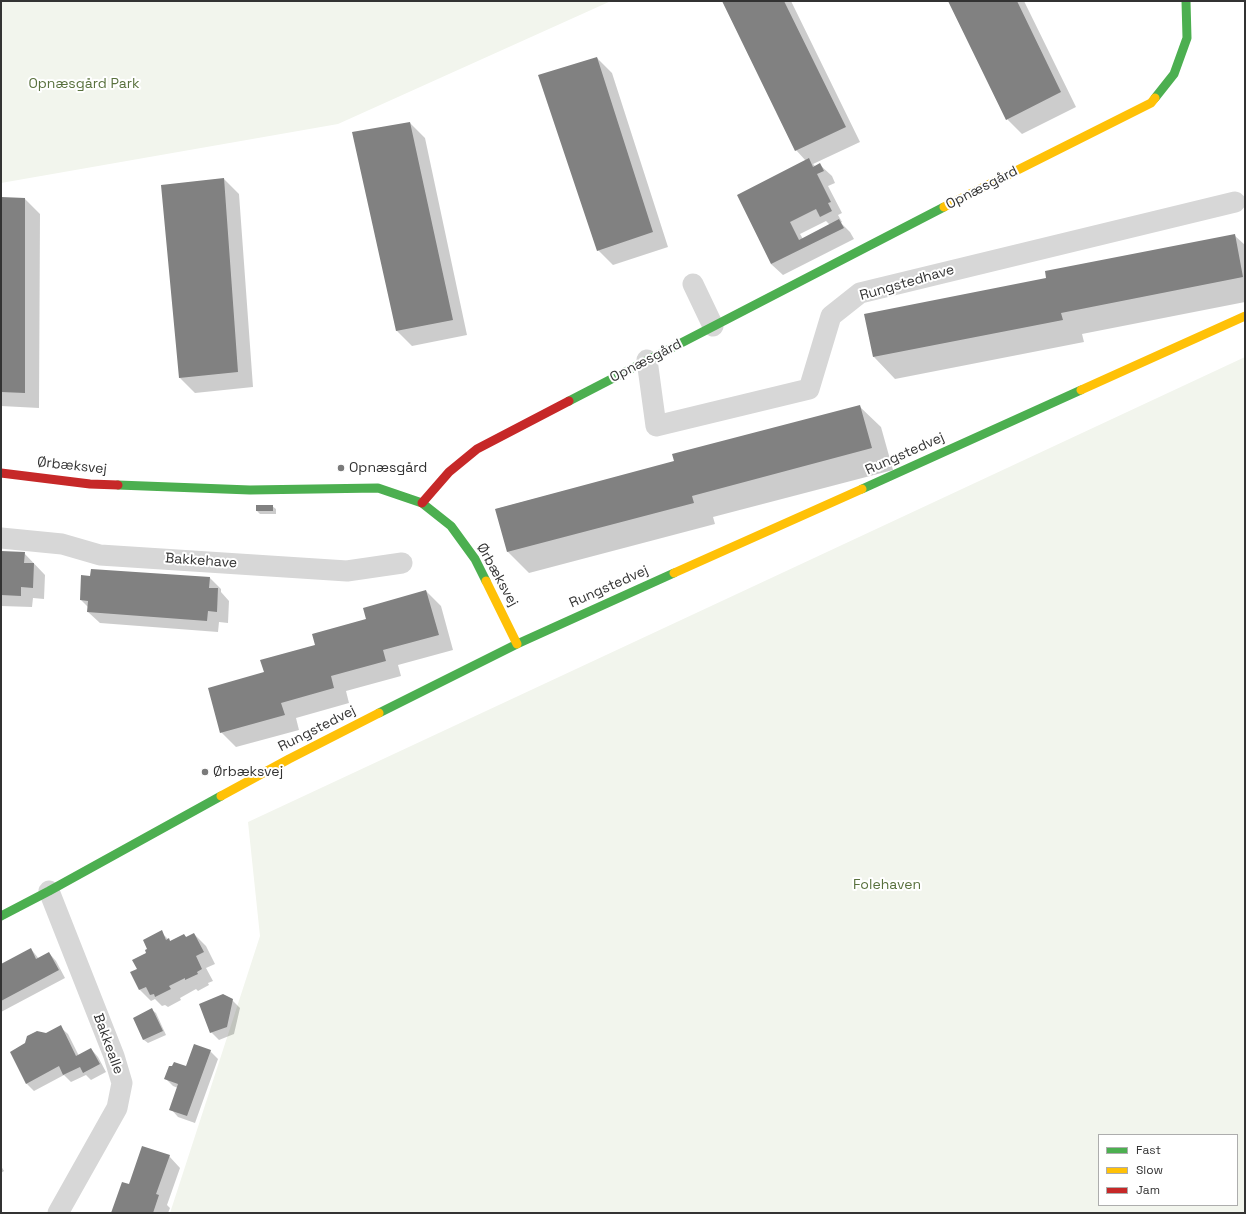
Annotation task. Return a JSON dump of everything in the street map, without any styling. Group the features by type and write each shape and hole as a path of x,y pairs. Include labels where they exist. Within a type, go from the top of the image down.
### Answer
{"street":[{"name":"Opnæsgård","path":"422,503 449,472 477,449 920,219 1151,103 1174,74 1187,38 1186,1"},
{"name":"Rungstedhave","path":"646,360 656,426 809,389 831,316 860,293 1235,202"},
{"path":"694,284 713,326"},
{"name":"Rungstedvej","path":"1,916 289,759 517,644 1245,316"},
{"name":"Ørbæksvej","path":"1,473 90,484 250,490 378,488 422,503 451,526 475,559 517,644"},
{"name":"Bakkehave","path":"1,538 62,544 100,555 347,571 402,563"},
{"name":"Bakkealle","path":"49,891 114,1056 122,1083 118,1108 58,1213"}],"green space":[{"name":"Opnæsgård Park","path":"1,1 611,1 338,124 1,183"},
{"name":"Folehaven","path":"1245,357 1245,1213 170,1213 260,936 248,822"}],"building":[{"path":"722,1 784,1 846,127 795,151"},
{"path":"948,1 1017,1 1061,92 1006,120"},
{"path":"597,57 653,232 597,251 538,75"},
{"path":"410,122 453,320 396,331 352,132"},
{"path":"809,158 813,167 820,163 824,171 817,174 831,202 828,203 832,211 820,217 816,209 790,222 799,240 839,219 844,228 771,264 737,195"},
{"path":"224,178 238,372 179,378 161,185"},
{"path":"1,197 25,198 25,393 1,392"},
{"path":"1235,234 1243,277 1061,313 1063,320 873,357 864,314 1046,278 1045,271"},
{"path":"860,405 872,448 692,496 694,503 507,552 495,509 674,461 672,454"},
{"path":"256,505 273,505 273,511 256,511"},
{"path":"1,551 25,552 24,563 34,563 33,588 21,587 21,596 1,595"},
{"path":"91,569 210,577 209,588 218,588 217,612 208,611 207,621 87,612 88,601 80,600 81,575 90,576"},
{"path":"426,590 439,635 383,650 386,661 331,676 334,688 281,703 285,715 220,733 208,688 264,672 260,660 315,645 312,634 366,619 363,608"},
{"path":"162,930 166,940 169,938 170,941 184,934 186,937 194,933 204,952 196,956 202,969 197,972 198,974 185,980 185,978 169,986 171,989 155,997 154,994 150,995 146,987 139,990 130,972 137,969 132,960 146,953 145,950 147,949 143,940"},
{"path":"31,948 36,959 49,952 59,970 1,1001 1,964"},
{"path":"223,994 233,999 227,1027 210,1033 199,1004"},
{"path":"152,1008 163,1031 143,1040 133,1018"},
{"path":"61,1025 76,1056 91,1048 100,1064 83,1073 80,1067 63,1075 59,1066 26,1084 10,1052 25,1043 27,1036 37,1031 46,1033"},
{"path":"194,1044 211,1050 187,1116 169,1110 178,1084 164,1079 169,1066 172,1066 174,1062 186,1066"},
{"path":"142,1146 170,1155 156,1194 159,1195 153,1213 111,1213 122,1182 129,1184"}],"traffic: fast":[{"path":"1155,98 1174,74 1187,38 1186,1"},
{"path":"569,401 944,207"},
{"path":"862,489 1081,390"},
{"path":"118,485 250,490 378,488 422,503 451,526 475,559 486,581"},
{"path":"379,713 517,644 674,573"},
{"path":"1,916 221,796"}],"traffic: slow":[{"path":"944,207 1151,103 1155,98"},
{"path":"1081,390 1245,316"},
{"path":"674,573 862,489"},
{"path":"486,581 517,644"},
{"path":"221,796 379,713"}],"traffic: jam":[{"path":"422,503 449,472 477,449 569,401"},
{"path":"1,473 90,484 118,485"}],"place":[{"name":"Opnæsgård","path":"341,468"},
{"name":"Ørbæksvej","path":"205,772"}]}
